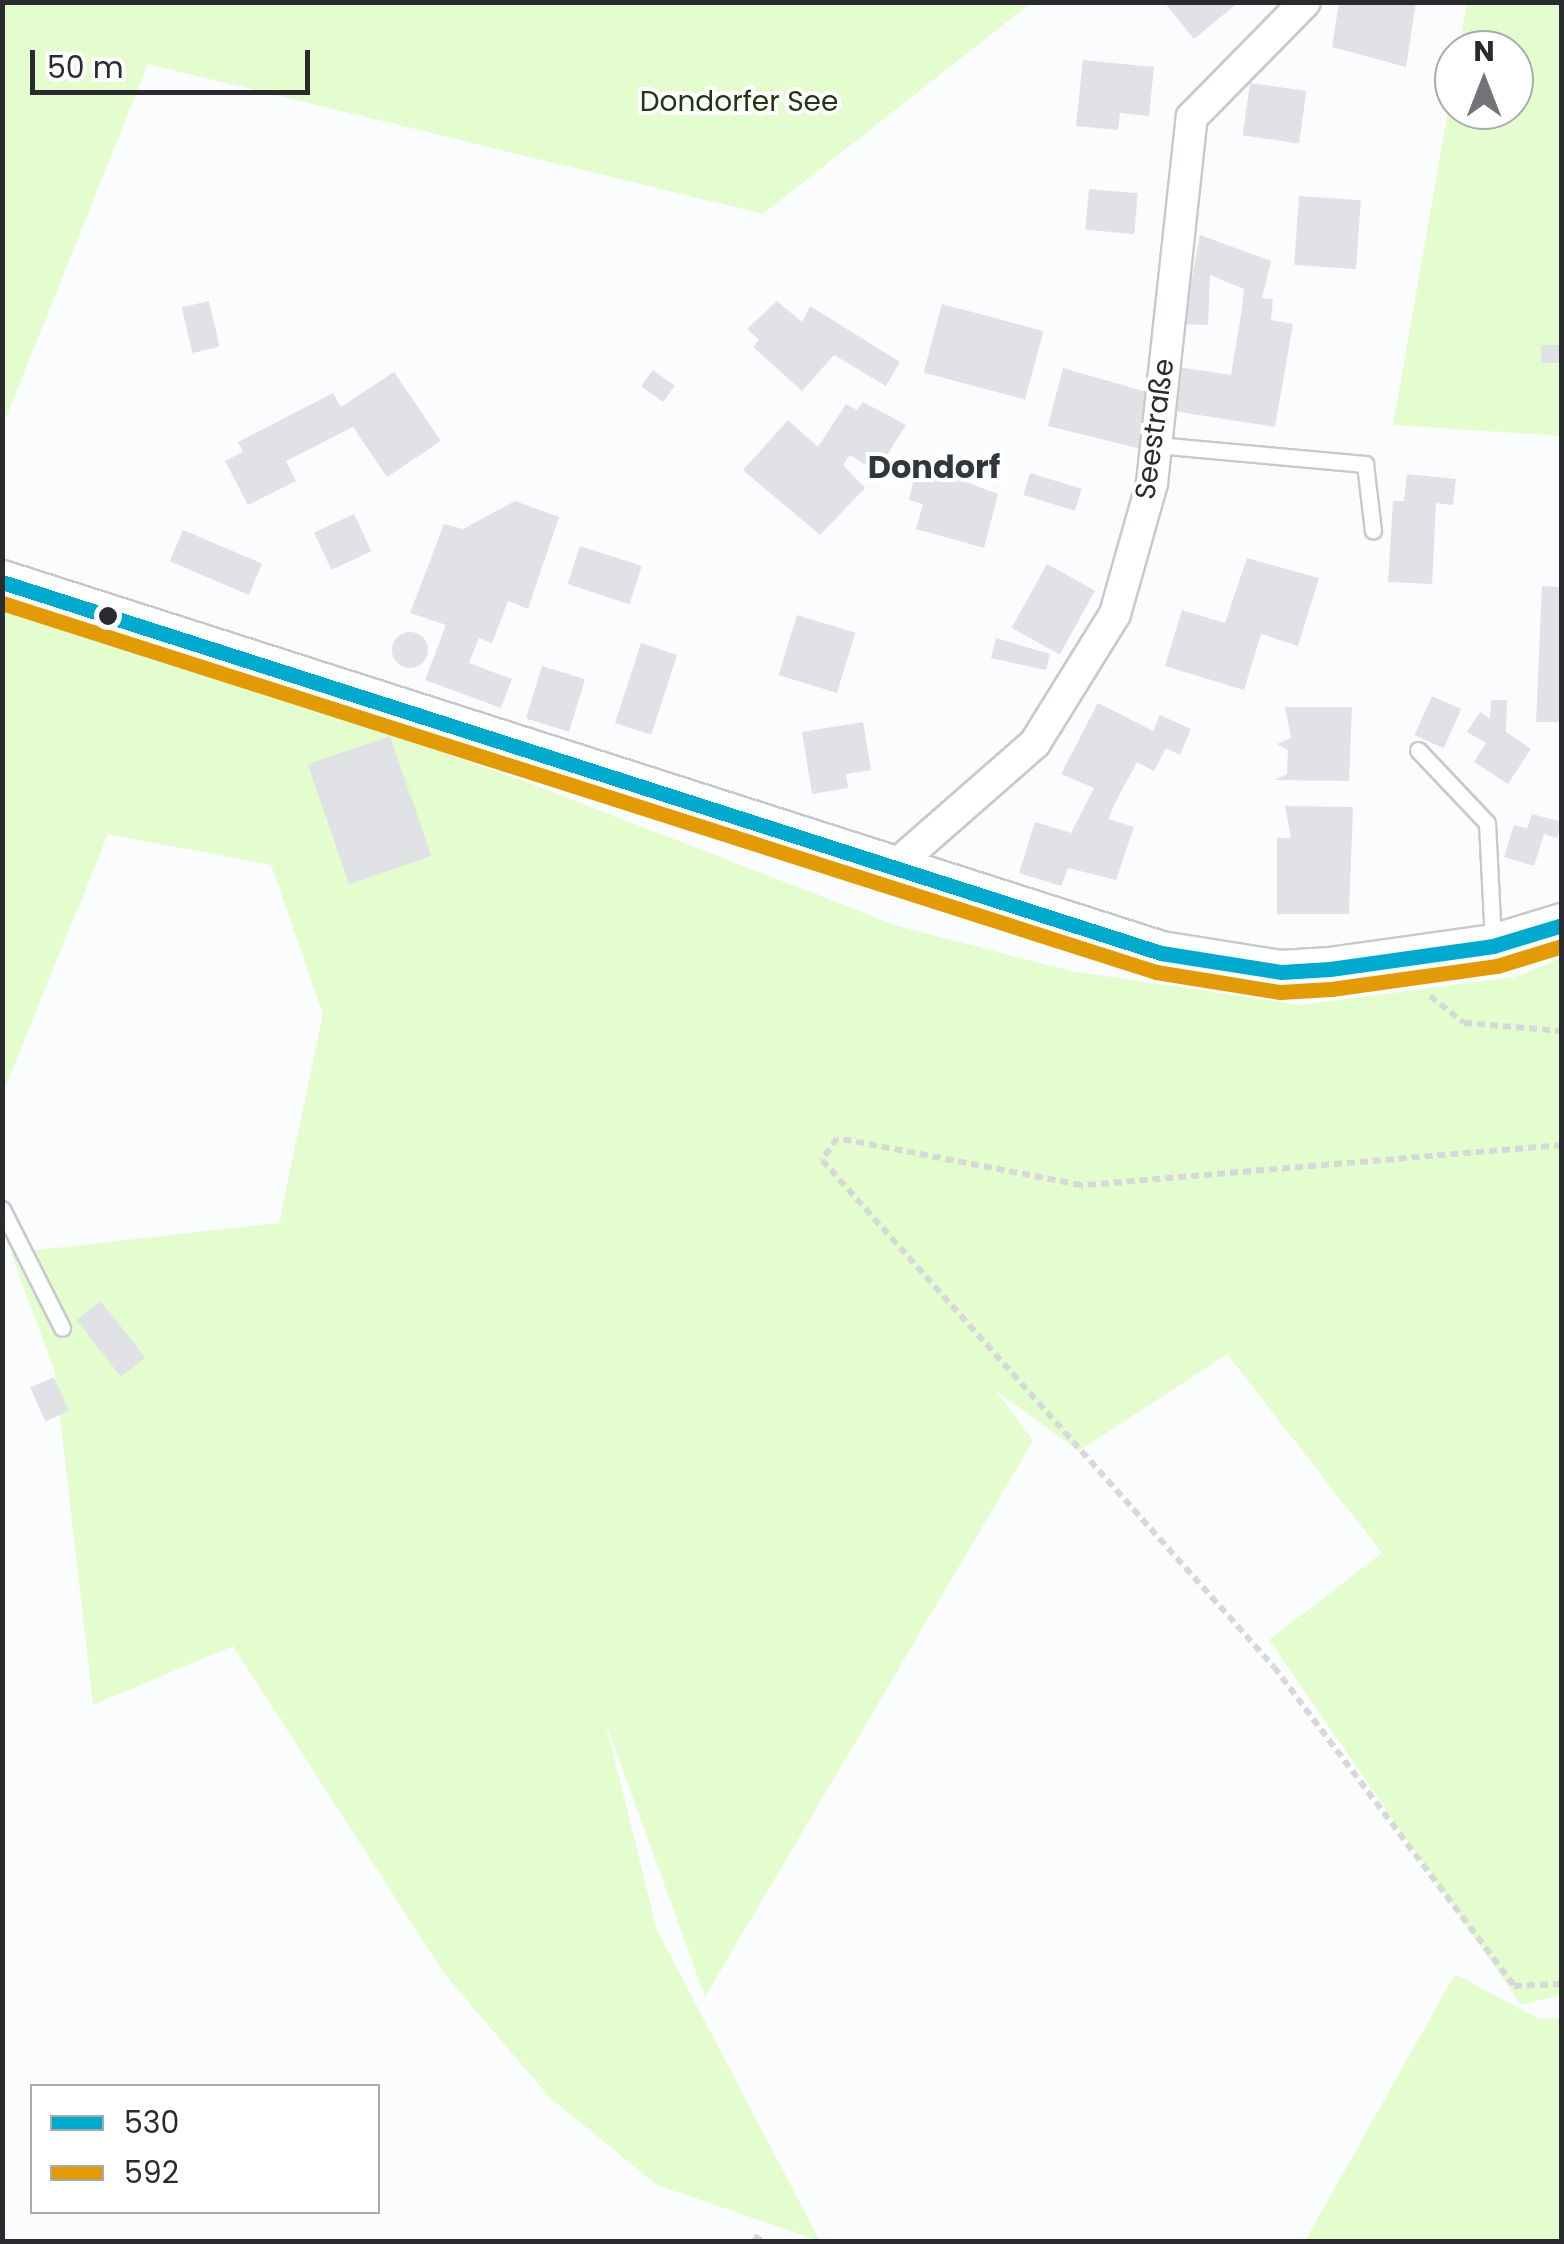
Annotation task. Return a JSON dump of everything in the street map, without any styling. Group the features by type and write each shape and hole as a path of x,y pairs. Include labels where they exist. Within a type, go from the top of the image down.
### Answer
{"main road":[{"path":"2,582 889,871 1161,953 1281,972 1389,964 1493,946 1562,925"}],"street":[{"name":"Seestraße","path":"889,871 1035,743 1115,614 1156,445 1192,117 1305,2"}],"lane":[{"path":"1156,445 1365,464 1372,531"},
{"path":"1418,750 1487,824 1493,946"},
{"path":"2,1209 62,1328"}],"path":[{"path":"1389,964 1464,1023 1562,1032"},
{"path":"1562,1145 1081,1185 836,1138 822,1160 1274,1667 1514,1986 1562,1984"},
{"path":"754,2236 764,2242"}],"green space":[{"name":"Dondorfer See","path":"3,2 1031,3 763,214 148,64 3,425"},
{"path":"1467,3 1561,3 1561,436 1393,425 1445,130 1534,130 1534,30 1462,30"},
{"path":"2,600 524,781 898,926 1071,971 1300,1005 1515,977 1561,958 1561,1995 1521,2005 1269,1640 1382,1553 1227,1354 1079,1451 996,1391 1033,1441 705,1997 605,1721 657,1930 820,2241 657,2185 550,2098 443,1972 233,1646 93,1705 55,1372 11,1253 279,1223 323,1014 271,865 108,834 3,1093"},
{"path":"1455,1974 1539,2019 1561,2018 1561,2241 1305,2241"}],"building":[{"path":"1164,2 1239,2 1194,39"},
{"path":"1339,2 1416,2 1406,67 1332,47"},
{"path":"1083,60 1154,67 1149,116 1120,113 1118,130 1076,126"},
{"path":"1250,83 1306,91 1299,143 1243,135"},
{"path":"1089,189 1138,193 1134,234 1085,230"},
{"path":"1299,196 1361,200 1356,269 1294,265"},
{"path":"1200,235 1271,261 1262,298 1273,299 1271,320 1293,324 1275,427 1173,411 1179,367 1231,375 1241,315 1244,289 1210,275 1208,325 1183,324"},
{"path":"209,301 220,347 192,353 182,307"},
{"path":"777,301 802,322 810,306 900,362 886,386 834,355 802,391 753,347 759,340 747,329"},
{"path":"942,304 1043,331 1025,400 924,373"},
{"path":"1541,345 1562,345 1562,363 1541,363"},
{"path":"1063,368 1150,393 1145,450 1048,426"},
{"path":"653,370 675,386 663,402 641,386"},
{"path":"394,372 441,441 387,477 353,427 286,461 296,481 248,505 225,461 243,452 238,442 333,393 341,407"},
{"path":"863,402 906,425 876,472 850,455 843,465 865,488 820,535 743,470 788,420 818,447 846,404 857,410"},
{"path":"917,464 998,494 984,548 916,529 923,504 909,500"},
{"path":"1030,473 1082,489 1075,511 1023,495"},
{"path":"1407,474 1456,479 1453,505 1436,503 1432,584 1388,582 1393,501 1404,501"},
{"path":"515,501 559,517 528,609 508,601 492,643 479,638 469,663 512,679 501,708 425,680 446,625 410,613 444,524 463,529"},
{"path":"354,514 371,551 331,570 314,533"},
{"path":"183,530 262,564 249,595 170,561"},
{"path":"580,546 642,566 629,604 568,584"},
{"path":"1247,558 1319,578 1298,646 1261,634 1244,690 1165,666 1182,610 1225,623"},
{"path":"1047,564 1095,591 1060,655 1012,628"},
{"path":"1542,586 1562,587 1562,722 1536,722"},
{"path":"797,615 855,633 837,693 779,675"},
{"path":"410,632 423,637 428,650 423,663 410,668 397,663 392,650 397,637"},
{"path":"996,638 1050,654 1046,670 991,658"},
{"path":"641,643 677,655 651,735 615,723"},
{"path":"542,666 585,679 569,732 526,719"},
{"path":"1432,696 1461,709 1444,748 1415,735"},
{"path":"1491,700 1507,700 1506,732 1531,749 1508,784 1474,762 1486,743 1467,732 1480,712 1490,719"},
{"path":"1098,703 1153,731 1160,715 1191,729 1180,755 1166,748 1154,771 1137,762 1117,799 1108,819 1134,827 1116,880 1068,868 1061,886 1019,873 1035,822 1071,833 1094,788 1061,774"},
{"path":"1285,707 1352,707 1349,781 1274,780 1287,774 1288,750 1277,744 1291,738"},
{"path":"863,722 871,770 846,774 848,788 812,794 802,732"},
{"path":"390,736 431,856 349,884 308,764"},
{"path":"1285,806 1353,807 1349,914 1277,914 1277,838 1291,838"},
{"path":"1532,814 1562,822 1557,838 1544,834 1534,866 1504,857 1514,825 1527,828"},
{"path":"101,1301 145,1358 121,1377 77,1320"},
{"path":"54,1377 69,1411 45,1421 30,1388"}],"transit line":[{"name":"530","path":"2,582 1161,953 1281,972 1330,969 1493,946 1562,925"},
{"name":"592","path":"2,603 1156,972 1280,992 1331,989 1497,966 1562,946"}],"district":[{"name":"Dondorf","path":"934,467"}]}
